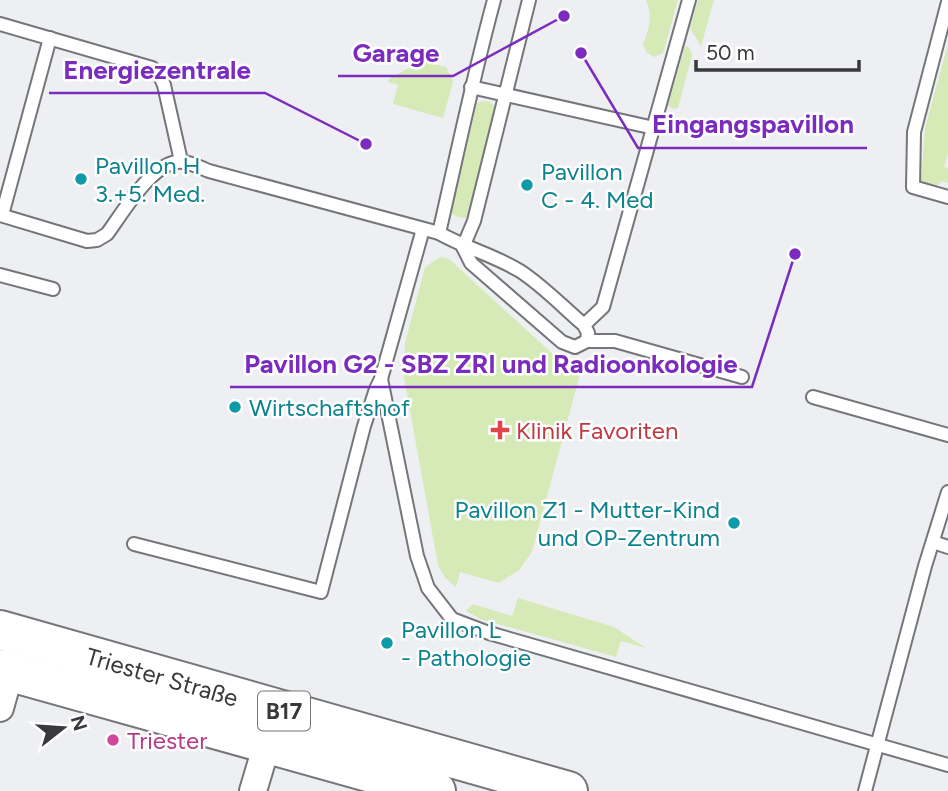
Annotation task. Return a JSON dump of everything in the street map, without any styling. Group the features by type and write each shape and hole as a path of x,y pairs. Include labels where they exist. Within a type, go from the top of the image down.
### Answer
{"main road":[{"name":"Triester Straße","path":"0,630 568,791"},
{"name":"Triester Straße","path":"5,670 436,791"}],"street":[{"path":"0,708 5,670"},
{"path":"253,791 267,744"}],"lane":[{"path":"439,233 471,87 494,0"},
{"path":"529,0 474,221 463,247 471,263 562,342 575,347 587,341 615,341 742,377"},
{"path":"584,325 603,307 689,0"},
{"path":"948,2 915,132 912,187 948,197"},
{"path":"0,24 152,68 164,85 181,161"},
{"path":"50,38 1,215 87,241 97,240 107,234 149,178 163,167 181,161 209,171 439,233 463,247 488,254 522,272 584,325 588,333 587,341"},
{"path":"471,87 654,128"},
{"path":"134,544 321,592 365,426 423,229"},
{"path":"0,275 53,289"},
{"path":"381,379 417,556 428,588 452,619 489,633 948,765"},
{"path":"813,397 948,435"},
{"path":"865,791 948,492"},
{"path":"933,542 948,547"}],"green space":[{"path":"646,0 678,0 663,53 654,57 647,53 643,45 649,22"},
{"path":"698,0 714,0 701,46 690,28"},
{"path":"948,44 948,152 944,167 948,168 948,183 942,181 935,187 924,185 921,180 925,128"},
{"path":"685,46 689,47 692,55 678,108 673,109 668,105"},
{"path":"421,61 446,67 453,82 443,118 393,104 398,85 388,82 389,79"},
{"path":"477,103 492,103 497,111 466,218 458,217 451,213"},
{"path":"440,257 449,259 557,358 571,365 580,374 532,552 519,570 499,583 460,572 456,587 445,578 438,565 404,378 405,343 425,267"},
{"path":"518,598 614,627 646,648 621,641 616,657 480,619 466,611 473,604 512,616"}],"place":[{"name":"Garage","path":"564,16"},
{"name":"Eingangspavillon","path":"581,53"},
{"name":"Energiezentrale","path":"366,144"},
{"name":"Pavillon H 3.+5. Med.","path":"81,179"},
{"name":"Pavillon C - 4. Med","path":"527,185"},
{"name":"Pavillon G2 - SBZ ZRI und Radioonkologie","path":"795,254"},
{"name":"Wirtschaftshof","path":"235,407"},
{"name":"Klinik Favoriten","path":"500,430"},
{"name":"Pavillon Z1 - Mutter-Kind und OP-Zentrum","path":"734,523"},
{"name":"Pavillon L - Pathologie","path":"387,643"},
{"name":"Triester","path":"113,740"}]}
